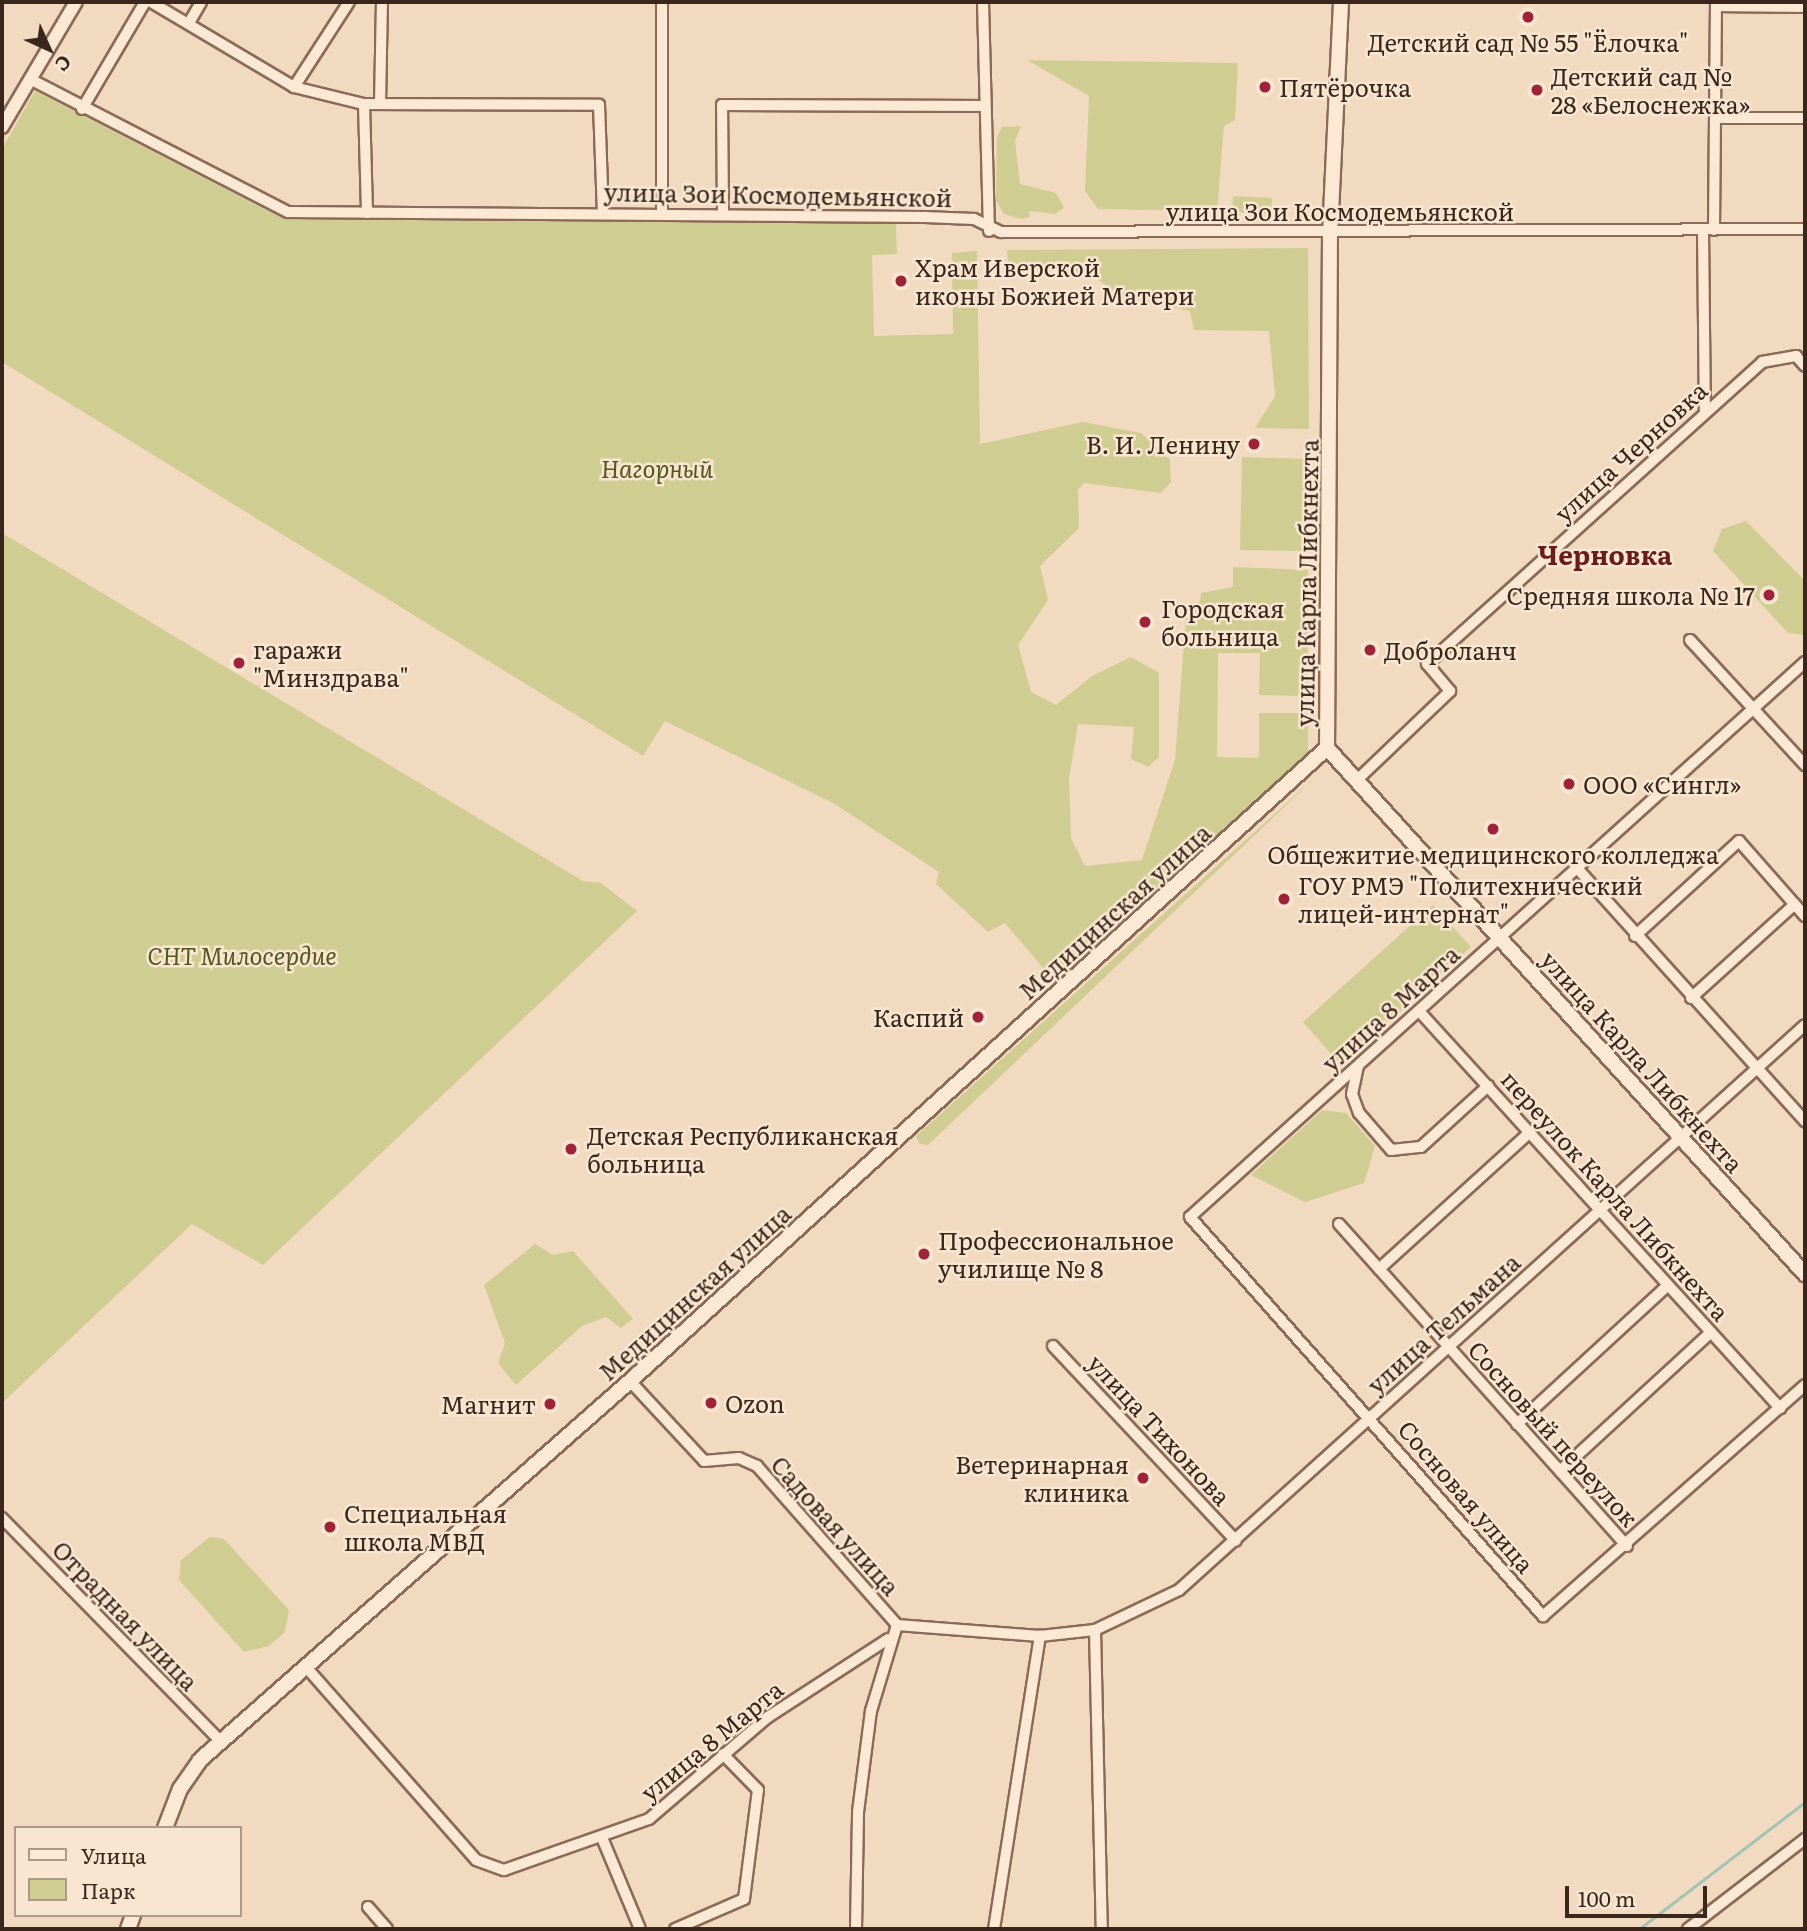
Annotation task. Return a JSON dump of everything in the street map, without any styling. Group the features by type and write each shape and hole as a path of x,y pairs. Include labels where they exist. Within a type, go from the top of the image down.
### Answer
{"main road":[{"name":"улица Карла Либкнехта","path":"1341,2 1330,233 1327,748 1805,1273"},
{"name":"Медицинская улица","path":"166,1826 186,1779 221,1742 630,1381 1327,748"}],"street":[{"path":"2,127 76,2"},
{"path":"82,109 145,2"},
{"path":"151,2 294,87 364,104 599,105 603,212"},
{"path":"189,23 201,2"},
{"path":"294,87 349,2"},
{"path":"380,104 382,2"},
{"path":"662,2 662,212"},
{"path":"983,2 989,231"},
{"path":"1704,412 1715,118 1716,4 1805,7"},
{"name":"улица Зои Космодемьянской","path":"30,79 82,109 279,210 367,214 662,212 974,219 989,231 1330,233 1805,229"},
{"path":"364,104 367,214"},
{"path":"723,213 722,105 984,106"},
{"path":"1715,118 1805,118"},
{"name":"улица Черновка","path":"1357,780 1450,691 1427,664 1762,362 1796,356 1805,366"},
{"path":"1690,640 1805,765"},
{"name":"улица 8 Марта","path":"1190,1217 1805,662"},
{"path":"1635,936 1739,841 1805,916"},
{"path":"1577,868 1635,936 1805,1121"},
{"path":"1691,998 1795,904"},
{"name":"переулок Карла Либкнехта","path":"1419,1011 1780,1408"},
{"name":"улица Тельмана","path":"1095,1630 1160,1604 1236,1541 1805,1025"},
{"path":"1358,1066 1352,1094 1359,1113 1391,1150 1421,1147 1488,1086"},
{"path":"1379,1269 1530,1132"},
{"name":"Сосновая улица","path":"1190,1217 1371,1417 1543,1616 1627,1546"},
{"name":"Сосновый переулок","path":"1339,1224 1627,1546"},
{"path":"1517,1423 1668,1285"},
{"path":"1560,1471 1711,1332"},
{"name":"улица Тихонова","path":"1053,1346 1236,1541"},
{"name":"Садовая улица","path":"630,1381 704,1461 739,1458 757,1466 897,1625 1040,1636 1095,1630"},
{"path":"1627,1546 1805,1385"},
{"name":"Отрадная улица","path":"2,1518 221,1742"},
{"path":"856,1929 858,1812 871,1711 888,1639 897,1625"},
{"path":"1095,1630 1102,1929"},
{"path":"994,1929 1040,1636"},
{"name":"улица 8 Марта","path":"306,1667 476,1860 505,1870 525,1867 603,1840 649,1819 723,1754 799,1695 888,1639"},
{"path":"675,1929 744,1899 758,1790 723,1754"},
{"path":"1688,1929 1805,1839"},
{"path":"603,1840 640,1929"},
{"path":"368,1907 387,1929"}],"green space":[{"path":"1027,60 1238,63 1235,120 1224,126 1217,211 1098,209 1085,191 1089,96"},
{"name":"Нагорный","path":"35,91 276,215 896,224 897,254 872,255 874,336 953,334 952,253 977,251 980,444 1083,422 1141,433 1170,460 1171,482 1161,493 1084,483 1078,489 1079,528 1040,566 1048,600 1018,645 1031,692 1056,705 1092,676 1131,657 1159,673 1159,757 1148,767 1131,759 1134,727 1078,724 1069,779 1071,838 1085,866 1142,860 1175,760 1187,603 1200,602 1201,593 1233,587 1233,567 1308,570 1308,696 1259,695 1260,653 1218,653 1217,757 1259,758 1259,713 1308,713 1308,753 1054,981 1005,923 988,932 936,884 939,872 833,803 665,721 643,756 2,362 2,149"},
{"path":"1021,126 1015,141 1020,184 1056,193 1064,208 1055,214 1029,211 1030,217 1020,219 1004,214 996,200 997,137 1002,127"},
{"path":"1233,196 1272,198 1271,214 1232,212"},
{"path":"1308,248 1309,429 1255,428 1275,396 1269,331 1194,330 1190,311 1123,297 1090,274 1008,263 1007,250"},
{"path":"1242,457 1309,459 1309,551 1240,550"},
{"path":"1746,521 1805,581 1805,635 1788,633 1713,551 1722,529"},
{"name":"СНТ Милосердие","path":"2,533 583,881 601,883 637,911 263,1265 192,1224 2,1403"},
{"path":"1317,776 928,1145 920,1144 916,1136"},
{"path":"1433,905 1471,947 1341,1065 1303,1022"},
{"path":"1322,1110 1346,1113 1375,1146 1364,1183 1305,1202 1251,1175"},
{"path":"535,1244 553,1255 573,1251 633,1319 621,1328 606,1317 582,1326 516,1385 498,1363 505,1343 484,1285"},
{"path":"210,1537 224,1539 289,1610 285,1632 269,1646 244,1652 179,1580 181,1560"}],"waterway":[{"path":"1639,1929 1805,1802"}],"place":[{"name":"Детский сад № 55 \"Ёлочка\"","path":"1528,17"},
{"name":"Пятёрочка","path":"1265,87"},
{"name":"Детский сад № 28 «Белоснежка»","path":"1537,90"},
{"name":"Храм Иверской иконы Божией Матери","path":"901,281"},
{"name":"В. И. Ленину","path":"1254,444"},
{"name":"Средняя школа № 17","path":"1769,595"},
{"name":"Городская больница","path":"1145,622"},
{"name":"Доброланч","path":"1370,650"},
{"name":"гаражи \"Минздрава\"","path":"239,663"},
{"name":"ООО «Сингл»","path":"1569,784"},
{"name":"Общежитие медицинского колледжа","path":"1493,829"},
{"name":"ГОУ РМЭ \"Политехнический лицей-интернат\"","path":"1284,899"},
{"name":"Каспий","path":"978,1017"},
{"name":"Детская Республиканская больница","path":"571,1149"},
{"name":"Профессиональное училище № 8","path":"924,1254"},
{"name":"Ozon","path":"711,1403"},
{"name":"Магнит","path":"550,1404"},
{"name":"Ветеринарная клиника","path":"1143,1478"},
{"name":"Специальная школа МВД","path":"330,1527"}],"district":[{"name":"Черновка","path":"1605,554"}]}
